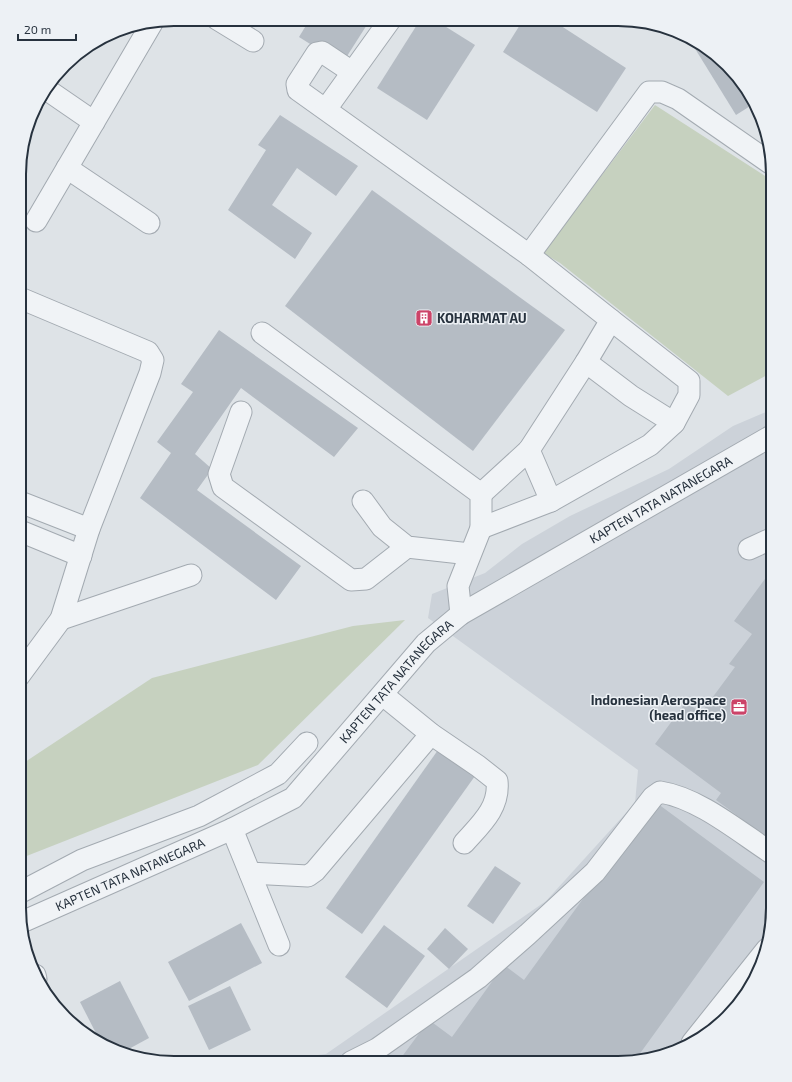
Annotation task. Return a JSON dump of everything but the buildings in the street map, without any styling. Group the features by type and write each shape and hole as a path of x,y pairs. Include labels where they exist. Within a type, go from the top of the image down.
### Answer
{"street":[{"path":"231,26 252,41"},
{"path":"326,109 386,26"},
{"path":"36,222 149,28"},
{"path":"352,72 322,52 317,52 297,84 298,90 529,255 689,381 689,395 674,423 650,445 551,501 481,528"},
{"path":"51,92 94,122"},
{"path":"529,255 649,92 662,92 678,99 766,160"},
{"path":"67,168 149,223"},
{"path":"26,301 148,352 153,360 150,373 89,530 61,619 26,666"},
{"path":"461,614 458,586 481,528 481,494 529,450 586,362 611,320"},
{"path":"262,333 481,494"},
{"path":"586,362 631,396 674,423"},
{"path":"242,412 219,474 223,487 351,580 366,579 407,547"},
{"name":"KAPTEN TATA NATANEGARA","path":"26,920 232,829 293,798 426,644 461,614 766,439"},
{"path":"529,450 551,501"},
{"path":"363,501 382,527 407,547 470,554"},
{"path":"26,504 89,530"},
{"path":"26,533 81,556"},
{"path":"749,549 766,541"},
{"path":"61,619 191,575"},
{"path":"383,695 431,734 478,766 497,782 498,792 496,803 488,815 464,843"},
{"path":"250,874 308,876 315,871 431,734"},
{"path":"26,889 82,860 199,816 278,774 307,743"},
{"path":"363,1056 377,1049 478,978 528,934 595,872 653,797 660,792 670,793 708,811 766,849"},
{"path":"232,829 279,945"},
{"path":"704,1028 756,961"}],"shaded area":[{"path":"766,412 766,918 761,946 755,965 741,990 723,1013 692,1036 675,1045 637,1055 310,1056 326,1054 546,901 635,803 638,770 428,618 432,594 485,573 522,544 570,516 669,469 733,426"}],"green space":[{"path":"655,105 766,176 766,376 728,396 560,263 543,253"},
{"path":"405,620 258,765 26,856 26,761 152,678 353,626"}],"place":[{"name":"KOHARMAT AU","path":"424,318"},
{"name":"Indonesian Aerospace (head office)","path":"739,707"}]}
